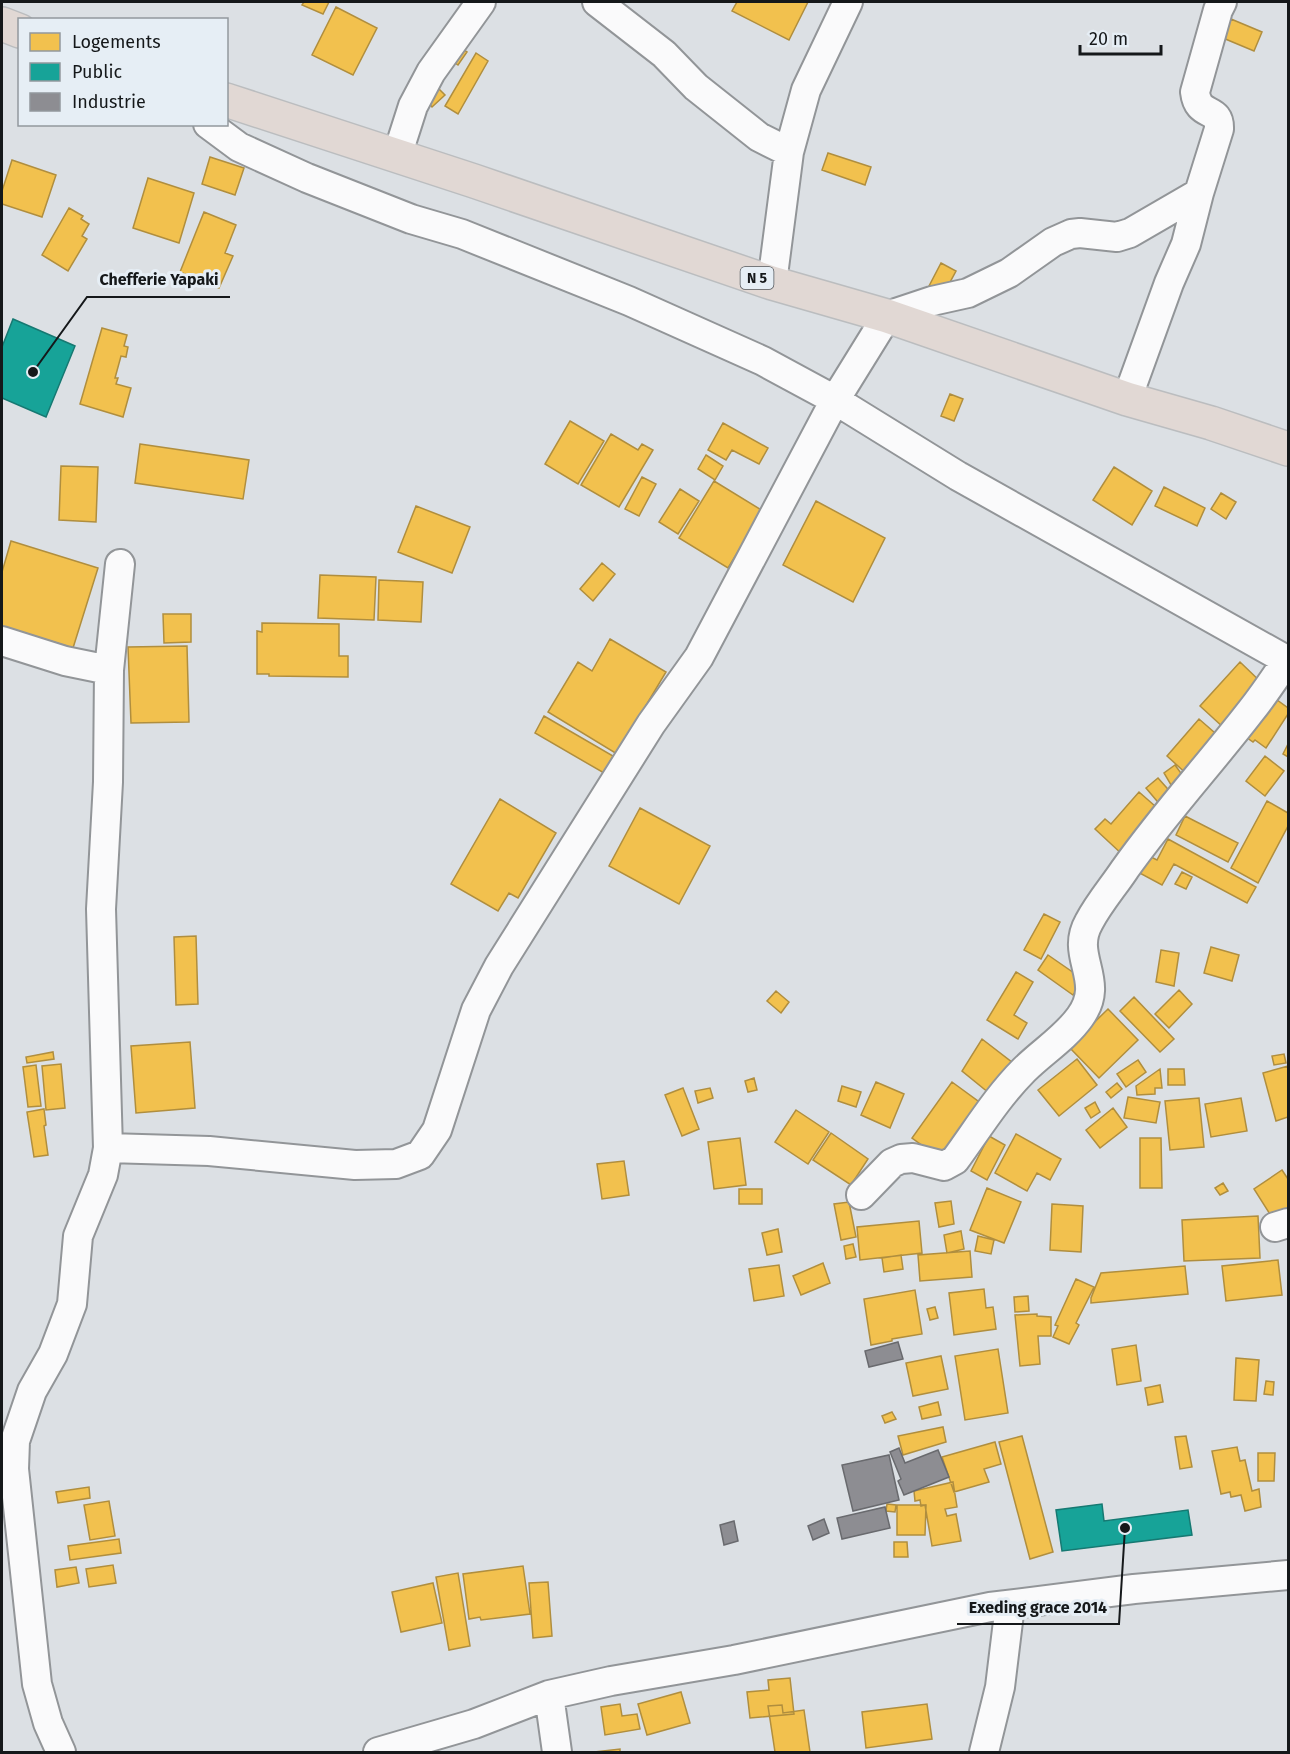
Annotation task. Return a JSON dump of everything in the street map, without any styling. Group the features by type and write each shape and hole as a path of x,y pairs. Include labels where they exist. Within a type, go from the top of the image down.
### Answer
{"highway":[{"path":"2,24 18,30"},
{"name":"N 5","path":"228,101 772,283 887,316 1127,399 1211,423 1288,449"}],"street":[{"path":"397,156 413,106 431,72 481,2"},
{"path":"597,2 664,54 696,87 759,137 789,152"},
{"path":"772,283 789,152 806,90 848,2"},
{"path":"1127,399 1169,283 1186,244 1219,129 1220,122 1216,116 1200,107 1196,101 1195,92 1222,2"},
{"path":"211,126 239,147 307,178 411,219 462,234 629,301 763,361 835,400 968,482 1288,661 1251,712 1142,845 1089,920 1083,934 1082,948 1090,979 1091,996 1081,1016 1060,1039 1024,1070 999,1098 954,1160 944,1166 913,1158 892,1162 861,1195"},
{"path":"108,1148 209,1151 356,1165 396,1164 420,1155 437,1130 476,1010 499,966 638,743 699,657 835,400 887,316 968,293 1009,273 1053,242 1071,234 1117,237 1130,232 1199,193"},
{"path":"61,1752 48,1723 37,1684 25,1558 15,1486 15,1441 32,1391 53,1354 72,1304 78,1236 103,1175 108,1148 101,909 108,782 109,670 120,564"},
{"path":"2,641 65,661 109,670"},
{"path":"383,1752 474,1724 549,1695 620,1679 734,1660 978,1609 1134,1589 1288,1575"},
{"path":"984,1752 1000,1687 1010,1605"},
{"path":"549,1695 556,1752"}],"building: Logements":[{"path":"304,2 329,2 323,14 302,5"},
{"path":"737,2 808,2 789,40 732,11"},
{"path":"336,7 377,28 353,75 312,55"},
{"path":"1231,19 1262,32 1254,51 1223,38"},
{"path":"454,43 467,52 458,65 445,56"},
{"path":"476,53 488,61 458,114 445,106"},
{"path":"432,82 445,95 432,107 420,94"},
{"path":"828,153 871,167 865,185 822,170"},
{"path":"210,157 244,168 235,195 202,184"},
{"path":"12,160 56,175 42,217 2,204 2,191"},
{"path":"148,178 194,193 179,243 133,228"},
{"path":"69,208 83,216 81,219 89,224 82,236 87,239 68,271 42,255"},
{"path":"204,212 236,225 225,253 233,256 219,288 180,272"},
{"path":"941,263 956,271 949,284 928,288"},
{"path":"102,328 127,335 124,346 128,347 126,357 121,356 115,378 118,378 116,384 131,388 123,417 80,404"},
{"path":"950,394 963,399 954,421 941,416"},
{"path":"570,421 604,441 578,484 545,464"},
{"path":"723,423 768,448 759,464 732,450 726,460 708,450"},
{"path":"611,434 638,450 642,444 653,450 619,507 581,485"},
{"path":"140,444 249,460 243,499 135,483"},
{"path":"706,455 723,466 715,480 698,469"},
{"path":"61,466 98,467 96,522 59,520"},
{"path":"1114,467 1152,491 1132,525 1093,500"},
{"path":"642,477 656,484 639,516 625,509"},
{"path":"714,481 763,511 728,568 679,538"},
{"path":"1164,487 1205,508 1197,526 1155,506"},
{"path":"680,489 699,501 678,534 659,522"},
{"path":"1221,493 1236,502 1226,519 1211,509"},
{"path":"816,501 885,538 853,602 783,565"},
{"path":"416,506 470,527 452,573 398,552"},
{"path":"11,541 98,568 73,648 2,626 2,572"},
{"path":"602,563 615,574 593,601 580,589"},
{"path":"320,575 376,577 374,620 318,618"},
{"path":"379,580 423,582 421,622 378,620"},
{"path":"163,614 191,614 191,642 164,643"},
{"path":"262,623 339,624 339,656 348,656 348,677 257,674 257,631 262,632"},
{"path":"610,639 666,672 617,754 548,712 578,662 592,671"},
{"path":"187,646 189,722 131,723 128,647"},
{"path":"1240,662 1264,685 1224,728 1200,706"},
{"path":"1273,697 1288,708 1288,714 1266,748 1246,737"},
{"path":"544,716 613,756 604,773 535,733"},
{"path":"1199,719 1222,739 1190,777 1167,756"},
{"path":"1288,744 1288,757 1283,754"},
{"path":"1265,756 1284,771 1265,796 1246,781"},
{"path":"1175,765 1183,776 1171,785 1164,773"},
{"path":"1158,778 1174,796 1162,807 1146,788"},
{"path":"1139,792 1163,813 1124,856 1095,829 1105,819 1111,824"},
{"path":"500,799 556,833 518,898 509,893 498,911 451,884"},
{"path":"1267,801 1288,813 1288,826 1258,883 1231,868"},
{"path":"640,808 710,846 679,904 609,866"},
{"path":"1185,816 1238,843 1228,862 1176,835"},
{"path":"1168,839 1256,887 1247,903 1174,864 1162,885 1134,870 1143,853 1157,860"},
{"path":"1182,872 1192,877 1186,889 1175,884"},
{"path":"1044,914 1060,922 1041,959 1024,950"},
{"path":"196,936 198,1004 176,1005 174,937"},
{"path":"1211,947 1239,955 1232,981 1204,973"},
{"path":"1161,950 1179,953 1174,986 1156,982"},
{"path":"1048,955 1084,980 1073,995 1038,970"},
{"path":"1016,972 1033,982 1014,1015 1027,1023 1018,1039 987,1020"},
{"path":"1179,990 1192,1004 1169,1028 1155,1014"},
{"path":"776,991 789,1002 781,1013 767,1001"},
{"path":"1134,997 1174,1039 1160,1052 1120,1011"},
{"path":"1108,1009 1138,1040 1099,1078 1069,1047"},
{"path":"982,1039 1013,1063 989,1093 962,1071"},
{"path":"190,1042 195,1108 136,1113 131,1046"},
{"path":"53,1052 54,1059 27,1063 26,1057"},
{"path":"1284,1054 1286,1063 1274,1065 1272,1056"},
{"path":"1077,1059 1097,1085 1059,1116 1038,1090"},
{"path":"1138,1060 1146,1072 1126,1087 1117,1074"},
{"path":"61,1064 65,1108 46,1110 42,1066"},
{"path":"36,1065 41,1106 28,1107 23,1067"},
{"path":"1288,1066 1288,1117 1276,1121 1263,1073"},
{"path":"1160,1069 1162,1088 1155,1088 1155,1094 1137,1095 1136,1086"},
{"path":"1168,1069 1184,1069 1185,1085 1168,1085"},
{"path":"754,1078 757,1090 748,1092 745,1081"},
{"path":"876,1082 904,1094 890,1128 861,1115"},
{"path":"952,1082 982,1104 941,1159 912,1138"},
{"path":"1117,1083 1122,1089 1111,1098 1106,1092"},
{"path":"842,1086 861,1092 856,1107 838,1101"},
{"path":"683,1088 699,1129 682,1136 665,1095"},
{"path":"710,1088 713,1098 698,1103 695,1091"},
{"path":"1128,1097 1160,1102 1156,1123 1124,1118"},
{"path":"1199,1098 1204,1147 1170,1150 1165,1101"},
{"path":"1241,1098 1247,1131 1211,1137 1205,1104"},
{"path":"1095,1102 1100,1112 1091,1118 1085,1108"},
{"path":"1113,1108 1127,1127 1100,1148 1086,1130"},
{"path":"44,1109 48,1155 34,1157 27,1112"},
{"path":"796,1110 829,1132 808,1164 775,1142"},
{"path":"831,1133 868,1159 851,1185 813,1160"},
{"path":"1016,1134 1061,1159 1050,1180 1037,1173 1027,1191 995,1173"},
{"path":"989,1136 1005,1145 987,1180 971,1171"},
{"path":"740,1138 746,1185 714,1189 708,1142"},
{"path":"1140,1138 1161,1138 1162,1188 1140,1188"},
{"path":"624,1161 629,1195 602,1199 597,1164"},
{"path":"1282,1170 1288,1179 1288,1213 1275,1222 1254,1189"},
{"path":"1223,1183 1228,1191 1220,1195 1215,1188"},
{"path":"987,1188 1021,1202 1004,1243 970,1230"},
{"path":"739,1189 762,1189 762,1204 739,1204"},
{"path":"951,1201 954,1224 939,1227 935,1203"},
{"path":"849,1202 856,1237 841,1240 834,1204"},
{"path":"1052,1204 1083,1206 1081,1252 1050,1250"},
{"path":"1258,1216 1260,1258 1184,1261 1182,1220"},
{"path":"919,1221 922,1253 860,1260 857,1227"},
{"path":"778,1229 782,1252 767,1255 762,1233"},
{"path":"961,1231 964,1249 947,1253 944,1235"},
{"path":"978,1236 994,1240 991,1254 975,1251"},
{"path":"853,1244 856,1257 846,1259 844,1246"},
{"path":"970,1251 972,1277 920,1281 918,1255"},
{"path":"901,1255 903,1269 884,1272 882,1258"},
{"path":"1278,1260 1282,1295 1226,1301 1222,1266"},
{"path":"823,1263 830,1283 801,1295 793,1276"},
{"path":"779,1265 784,1296 754,1301 749,1269"},
{"path":"1185,1266 1188,1294 1091,1303 1101,1273"},
{"path":"1076,1279 1094,1287 1076,1323 1079,1325 1069,1344 1053,1337 1058,1326 1055,1325"},
{"path":"984,1289 986,1308 993,1307 996,1329 954,1335 949,1293"},
{"path":"915,1290 922,1334 871,1345 864,1299"},
{"path":"1028,1296 1029,1311 1015,1312 1014,1297"},
{"path":"935,1307 938,1318 930,1320 927,1309"},
{"path":"1037,1314 1037,1316 1051,1317 1051,1336 1038,1336 1040,1364 1020,1366 1015,1315"},
{"path":"1136,1345 1141,1381 1117,1385 1112,1349"},
{"path":"998,1349 1008,1413 965,1420 955,1356"},
{"path":"941,1356 948,1389 913,1396 906,1363"},
{"path":"1236,1358 1259,1360 1256,1401 1234,1400"},
{"path":"1266,1381 1274,1382 1273,1395 1264,1394"},
{"path":"1160,1385 1163,1402 1148,1405 1145,1388"},
{"path":"938,1402 941,1415 922,1419 919,1407"},
{"path":"892,1412 896,1419 885,1423 882,1416"},
{"path":"943,1427 946,1442 903,1455 898,1436"},
{"path":"1022,1436 1053,1552 1030,1559 999,1442"},
{"path":"1186,1436 1192,1467 1180,1469 1175,1437"},
{"path":"995,1442 1001,1464 984,1469 989,1482 954,1492 942,1457"},
{"path":"1237,1447 1240,1461 1245,1460 1252,1491 1259,1489 1261,1507 1245,1511 1241,1495 1231,1497 1230,1492 1221,1494 1212,1451"},
{"path":"1258,1453 1275,1453 1274,1481 1258,1481"},
{"path":"953,1482 957,1507 945,1509 947,1516 956,1514 961,1541 932,1546 925,1505 921,1506 920,1500 915,1501 914,1491"},
{"path":"89,1487 90,1498 58,1503 56,1492"},
{"path":"109,1501 115,1536 90,1540 84,1505"},
{"path":"887,1504 896,1505 895,1512 886,1511"},
{"path":"897,1505 926,1505 925,1535 897,1535"},
{"path":"119,1539 121,1553 70,1560 68,1546"},
{"path":"894,1542 907,1542 908,1557 894,1557"},
{"path":"113,1565 116,1583 89,1587 86,1569"},
{"path":"523,1566 530,1614 481,1620 480,1617 469,1619 463,1574"},
{"path":"76,1567 79,1583 57,1587 55,1570"},
{"path":"458,1573 470,1646 449,1650 436,1577"},
{"path":"548,1582 552,1636 533,1638 529,1583"},
{"path":"433,1583 442,1623 401,1632 392,1592"},
{"path":"790,1678 794,1714 750,1718 747,1692 769,1690 768,1680"},
{"path":"681,1692 690,1723 647,1735 638,1704"},
{"path":"620,1704 622,1716 637,1714 640,1729 605,1735 601,1707"},
{"path":"927,1704 932,1739 866,1748 862,1712"},
{"path":"782,1705 783,1713 804,1710 810,1752 775,1752 768,1706"},
{"path":"620,1749 620,1752 594,1752"}],"building: Public":[{"path":"13,319 75,346 46,417 2,398 2,347"},
{"path":"1102,1504 1104,1521 1188,1510 1192,1535 1062,1551 1056,1510"}],"building: Industrie":[{"path":"898,1342 903,1359 869,1367 865,1351"},
{"path":"899,1448 905,1463 938,1450 949,1477 904,1495 898,1481 901,1479 890,1452"},
{"path":"889,1455 899,1500 853,1511 842,1465"},
{"path":"885,1507 890,1528 842,1539 837,1518"},
{"path":"824,1519 829,1533 813,1540 808,1526"},
{"path":"734,1521 738,1541 724,1545 720,1525"}],"place":[{"name":"Chefferie Yapaki","path":"33,372"},
{"name":"Exeding grace 2014","path":"1125,1528"}]}
